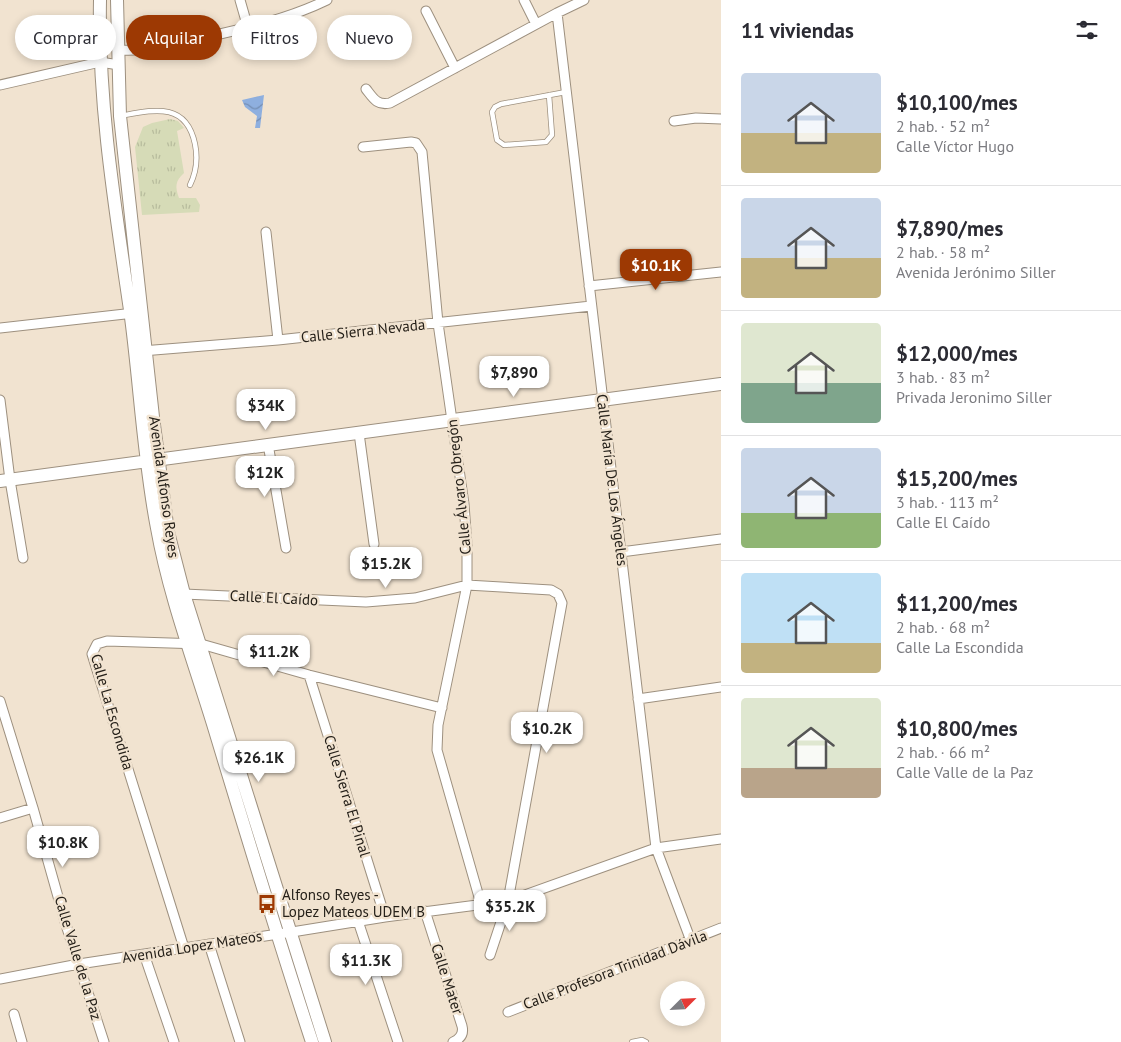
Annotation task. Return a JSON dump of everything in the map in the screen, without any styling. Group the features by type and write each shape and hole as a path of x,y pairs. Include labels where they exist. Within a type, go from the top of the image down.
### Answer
{"main road":[{"name":"Avenida Alfonso Reyes","path":"100,0 100,62 112,189 136,312"},
{"name":"Avenida Alfonso Reyes","path":"117,0 120,116 136,312 163,556 195,644 292,932 325,1042"},
{"path":"5,481 721,384"},
{"name":"Avenida Alfonso Reyes","path":"152,462 195,644 276,934 312,1042"}],"street":[{"path":"240,0 244,15"},
{"path":"290,15 327,0"},
{"path":"524,0 536,24"},
{"path":"366,89 378,104 390,103 584,0"},
{"path":"426,11 455,68"},
{"name":"Calle María De Los Ángeles","path":"557,13 656,848 691,941"},
{"path":"119,50 152,49 232,32"},
{"path":"0,85 100,62 119,66"},
{"path":"674,121 696,118 721,120"},
{"name":"Calle Álvaro Obregón","path":"363,147 411,142 416,143 422,152 438,323 464,504 467,545 467,585 438,725 437,750 481,904"},
{"path":"266,232 278,340"},
{"path":"589,286 721,272"},
{"name":"Calle Sierra Nevada","path":"140,352 278,340 591,306"},
{"path":"0,328 136,312"},
{"path":"0,400 5,481 23,558"},
{"path":"359,433 374,544"},
{"path":"268,444 286,548"},
{"path":"621,552 721,539"},
{"name":"Calle El Caído","path":"184,594 366,602 415,598 467,585 551,590 558,594 562,603 508,901"},
{"name":"Calle La Escondida","path":"184,948 92,654 93,648 97,644 107,641 195,644 442,708"},
{"name":"Calle Sierra El Pinal","path":"310,675 385,917"},
{"path":"638,699 721,687"},
{"name":"Calle Valle de la Paz","path":"0,702 78,964 104,1042"},
{"path":"0,734 9,730"},
{"path":"0,818 33,808"},
{"name":"Avenida Lopez Mateos","path":"0,979 78,964 358,921 508,901 656,848 721,839"},
{"path":"490,955 508,901"},
{"name":"Calle Mater","path":"425,911 462,1026 460,1038 453,1042"},
{"path":"358,921 398,1042"},
{"name":"Calle Profesora Trinidad Dávila","path":"508,1012 721,928"},
{"path":"209,944 240,1042"},
{"path":"144,954 174,1042"},
{"path":"14,1014 22,1042"}],"lane":[{"path":"548,95 552,135 546,142 504,145 497,140 492,112 495,107 501,104 548,95 566,92"},
{"path":"120,116 154,110 181,116 190,128 197,156 195,175 190,185"},
{"path":"632,1042 642,1040 646,1042"}],"green space":[{"path":"170,119 178,121 184,128 177,131 184,173 177,182 176,187 179,198 196,198 200,205 199,212 142,215 135,147 143,127"}],"water":[{"path":"264,95 260,128 255,128 257,116 245,107 242,100"}],"place":[{"name":"Alfonso Reyes - Lopez Mateos UDEM B","path":"267,904"}]}
